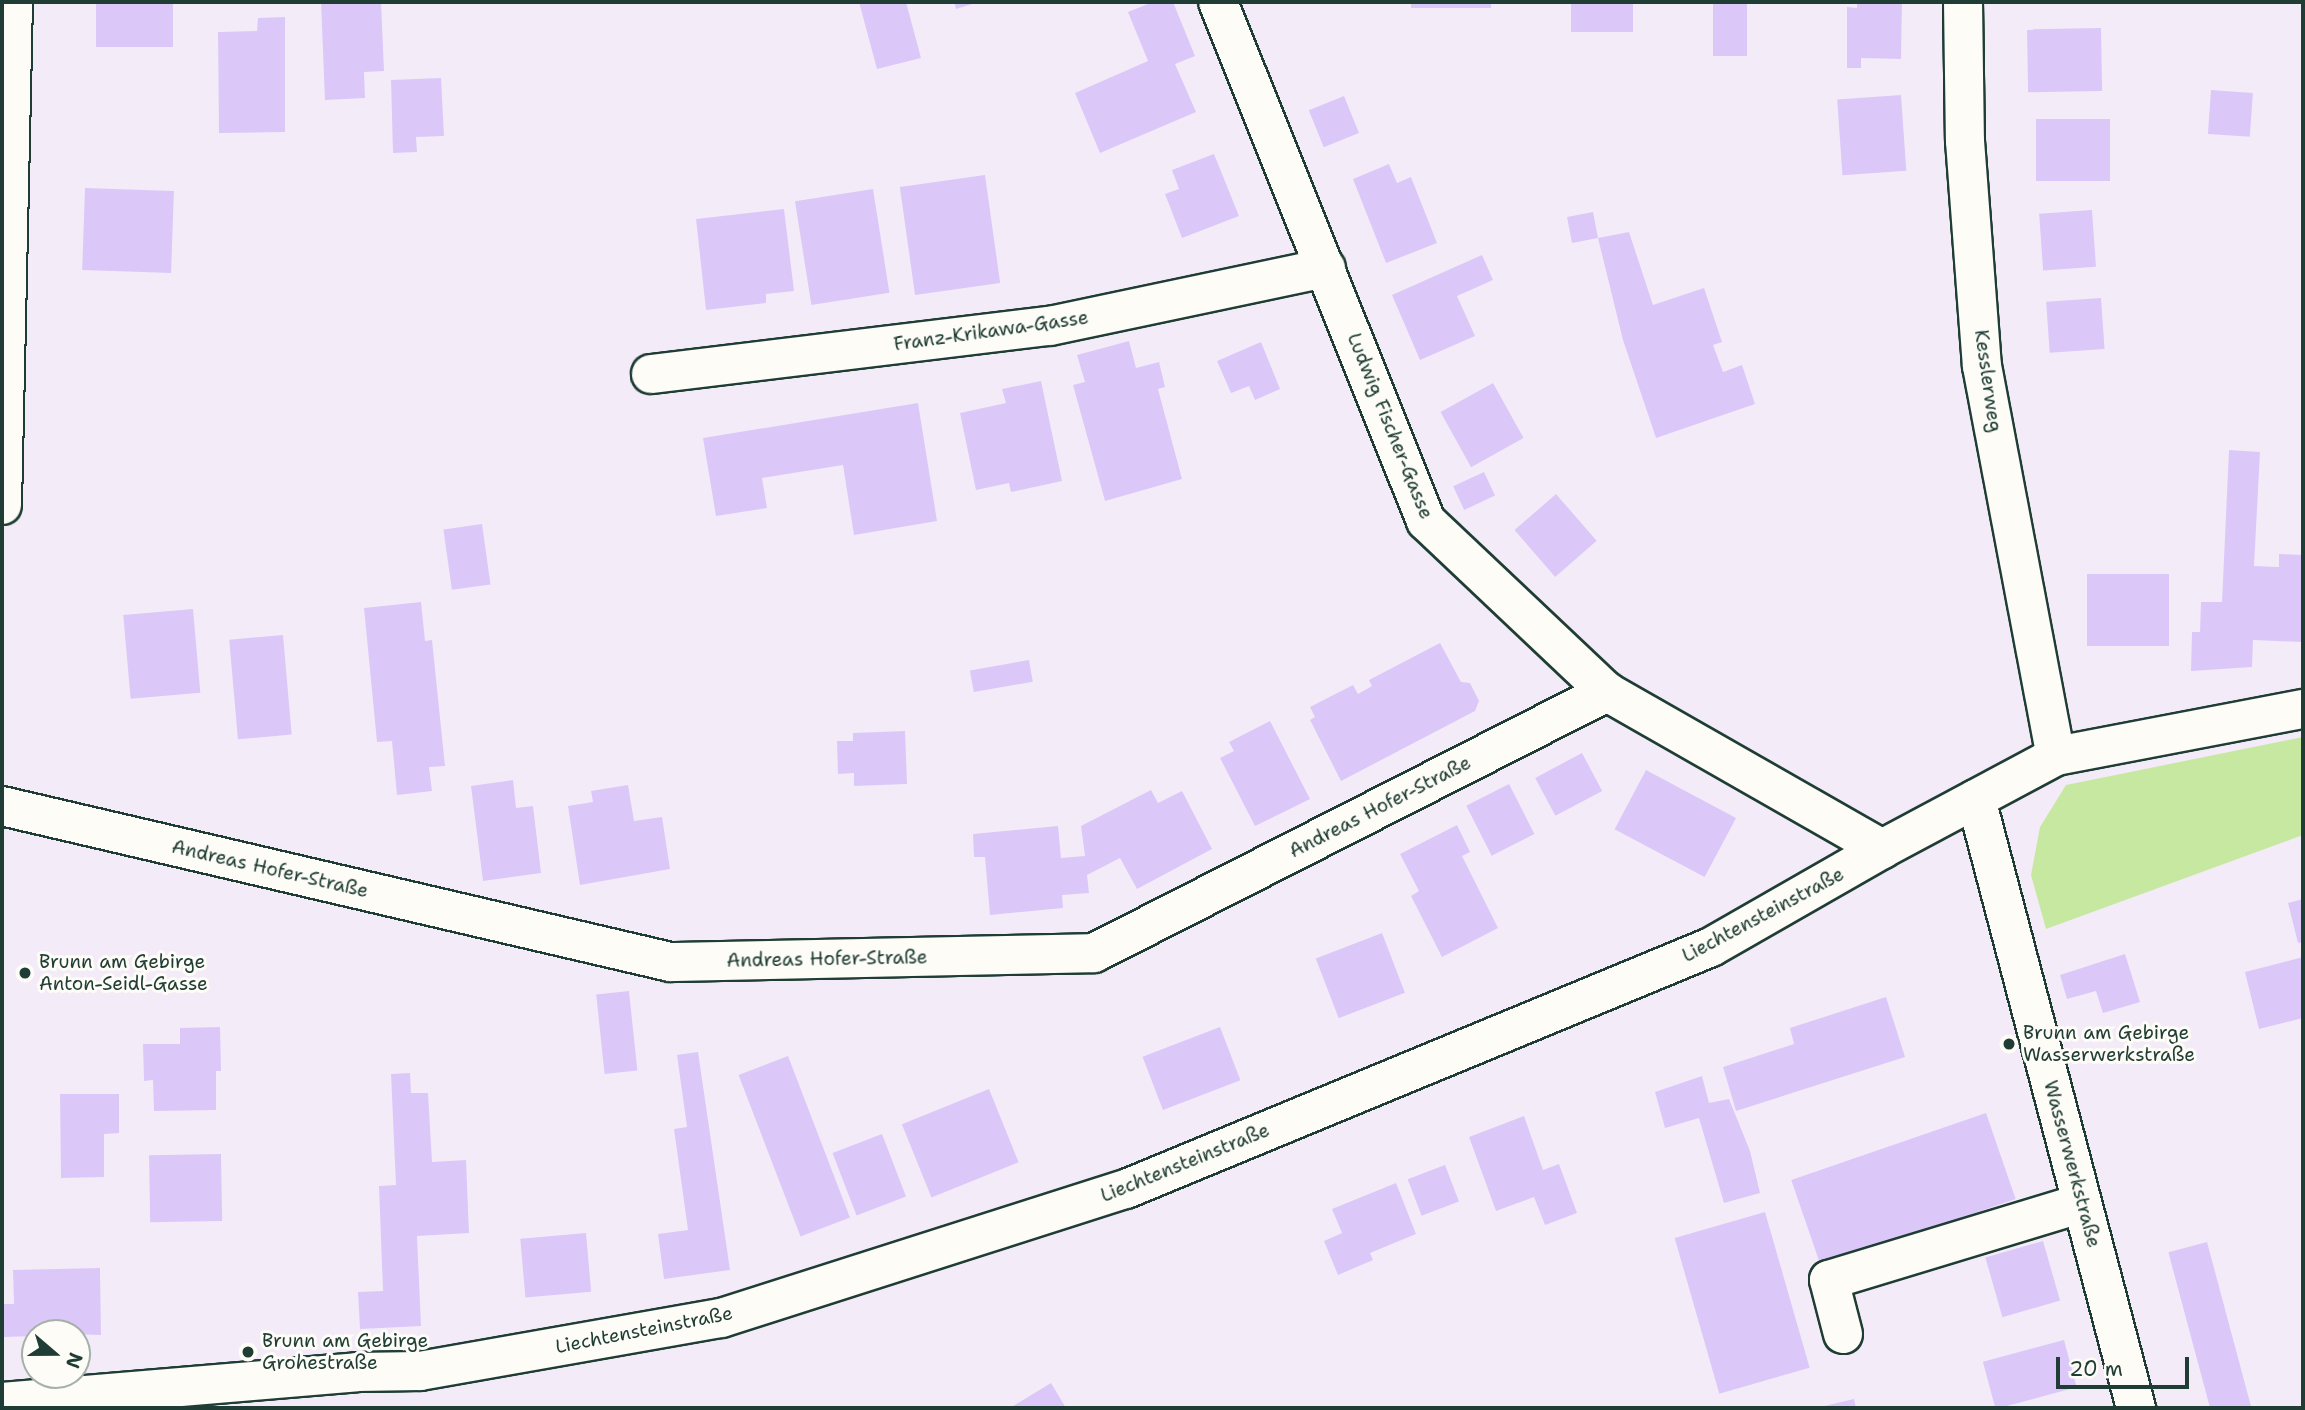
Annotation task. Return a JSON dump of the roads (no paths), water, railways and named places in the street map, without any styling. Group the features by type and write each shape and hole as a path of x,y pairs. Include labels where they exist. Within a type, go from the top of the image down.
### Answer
{"street":[{"path":"2,505 13,2"},
{"name":"Ludwig Fischer-Gasse","path":"1218,2 1426,521 1607,692 1882,849"},
{"name":"Kesslerweg","path":"1963,2 1965,141 1982,366 2056,756"},
{"name":"Franz-Krikawa-Gasse","path":"651,374 1050,326 1326,268"},
{"name":"Andreas Hofer-Straße","path":"2,806 670,962 1094,953 1607,692"},
{"name":"Liechtensteinstraße","path":"2,1402 358,1372 420,1371 721,1318 1126,1189 1711,947 1882,849 2056,756 2303,709"},
{"name":"Wasserwerkstraße","path":"1976,799 2136,1408"},
{"path":"1843,1334 1829,1280 2082,1203"}],"place":[{"name":"Brunn am Gebirge Anton-Seidl-Gasse","path":"25,973"},
{"name":"Brunn am Gebirge Wasserwerkstraße","path":"2009,1044"},
{"name":"Brunn am Gebirge Grohestraße","path":"248,1352"}]}
